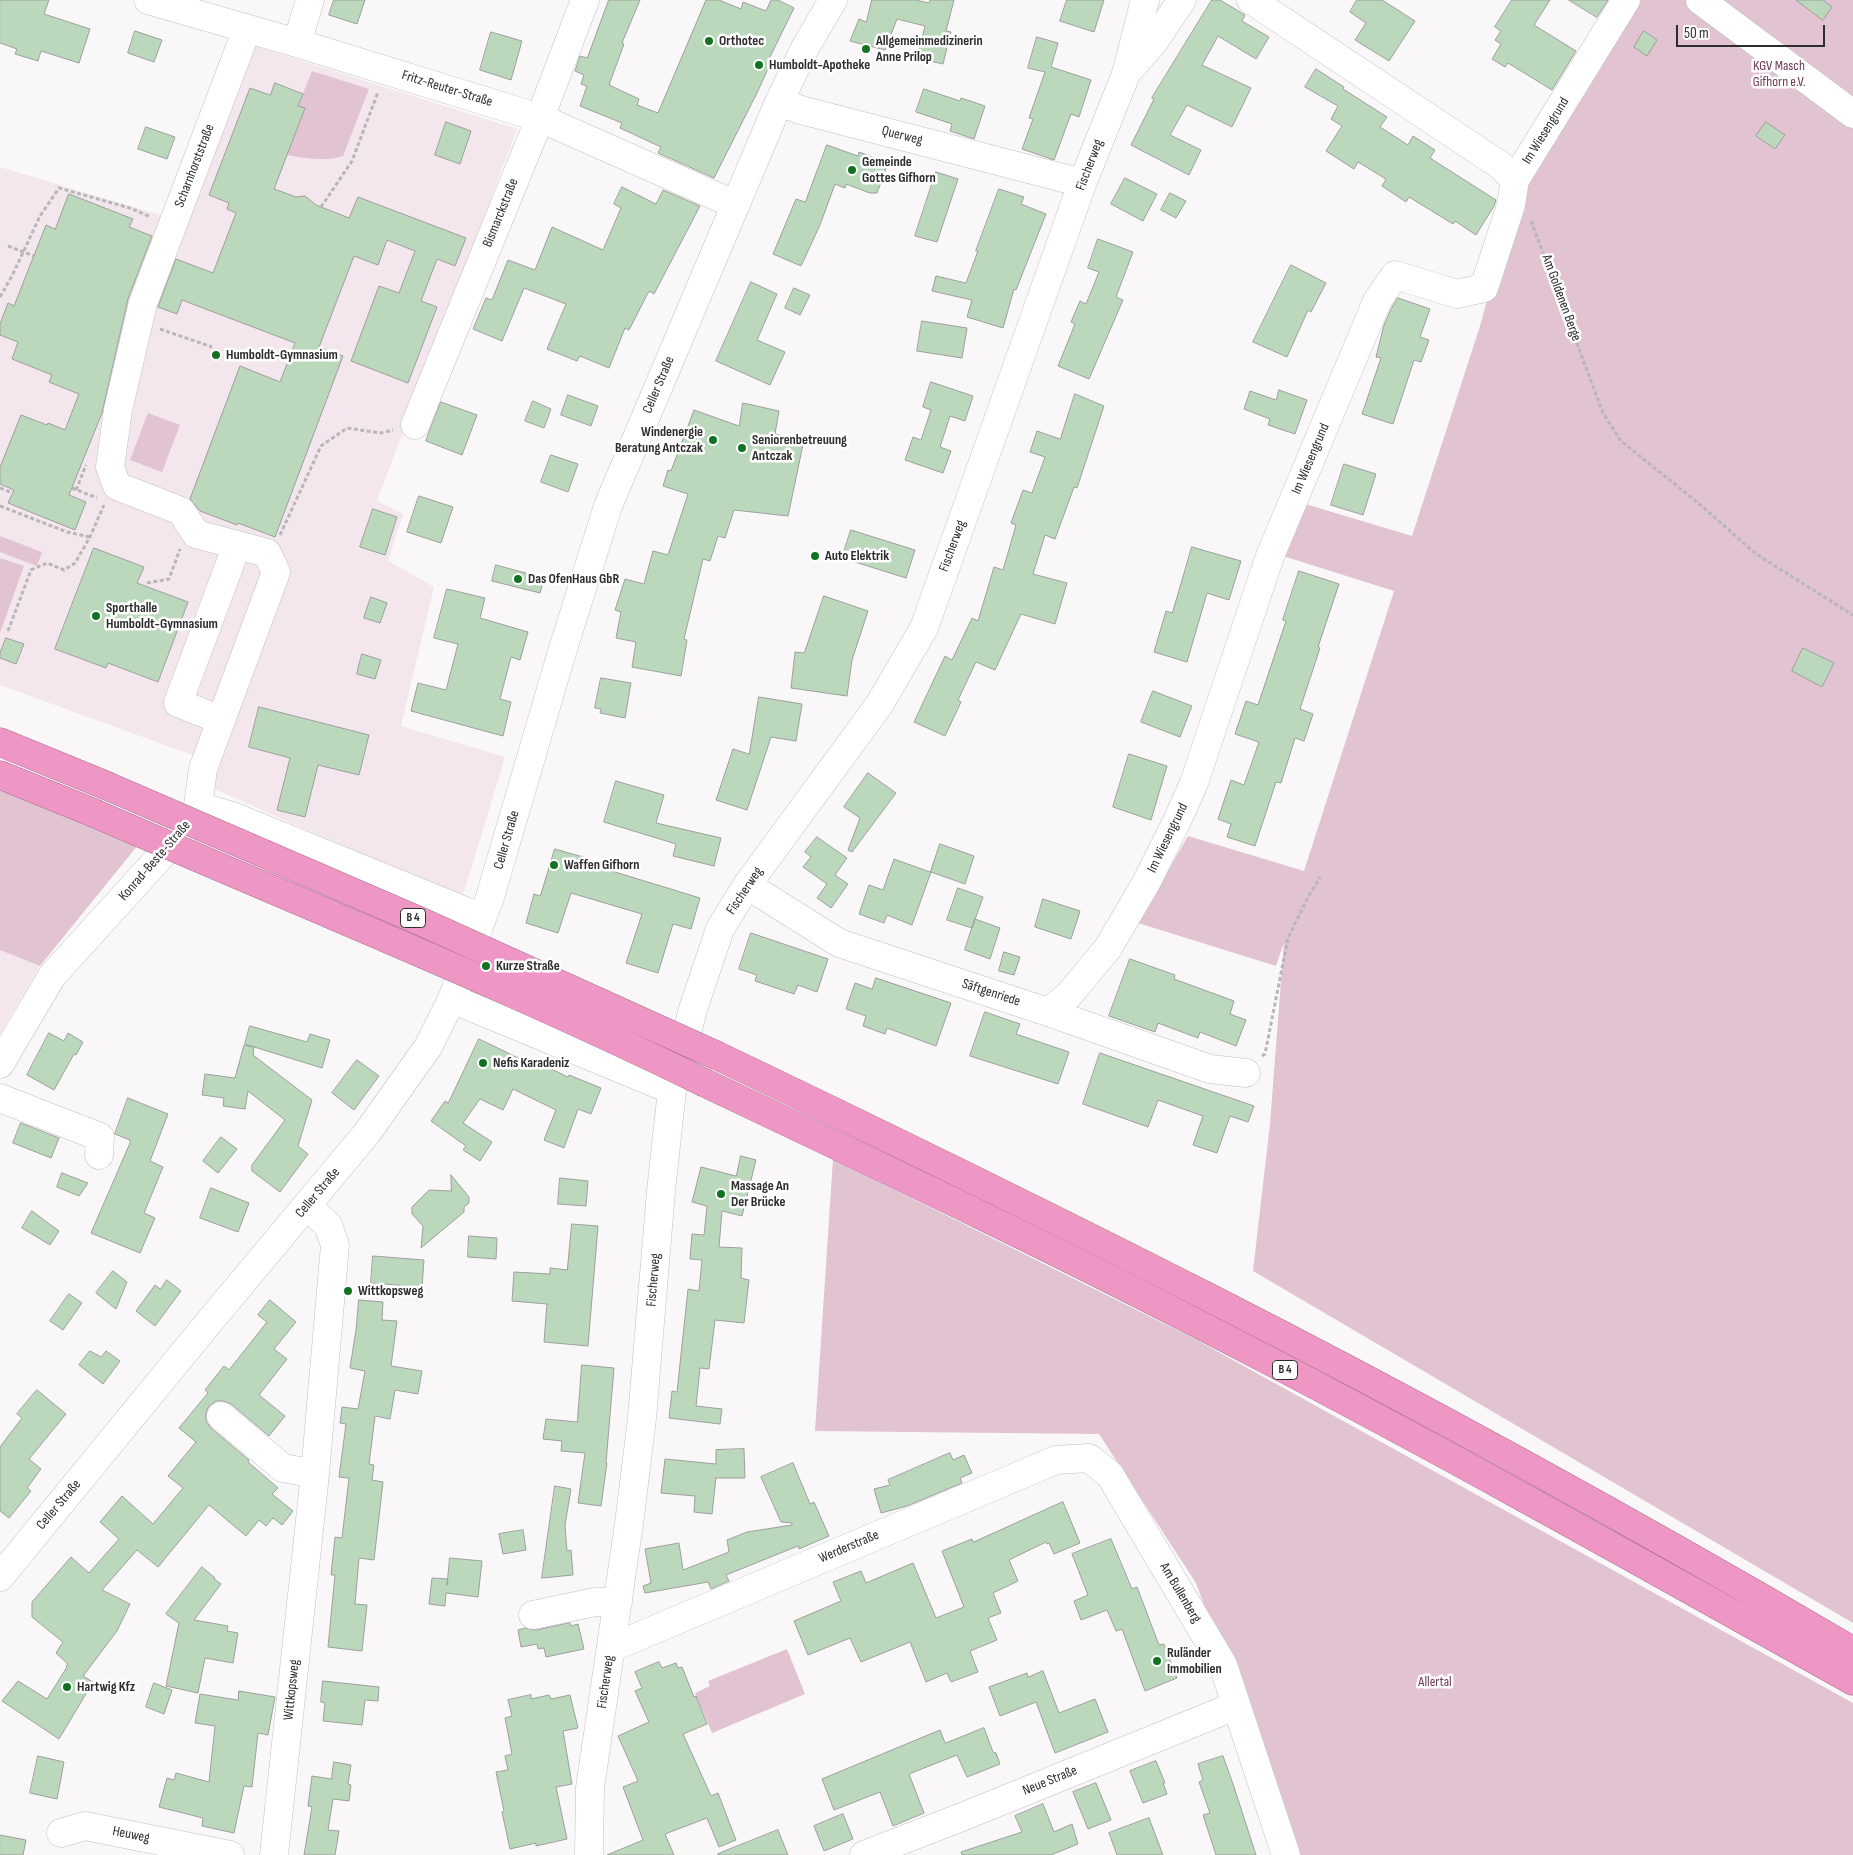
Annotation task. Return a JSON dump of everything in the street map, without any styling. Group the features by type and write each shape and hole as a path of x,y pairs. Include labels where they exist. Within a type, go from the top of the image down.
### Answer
{"highway":[{"name":"B 4","path":"0,742 105,785 431,926 718,1056 954,1170 1206,1296 1377,1385 1731,1580 1853,1651"},
{"name":"B 4","path":"0,775 319,909 556,1013 937,1194 1259,1356 1519,1495 1853,1681"}],"street":[{"name":"Fritz-Reuter-Straße","path":"148,0 297,43 540,118 736,205"},
{"path":"297,43 310,0"},
{"name":"Bismarckstraße","path":"415,424 586,0"},
{"name":"Celler Straße","path":"0,1577 307,1206 361,1128 428,1047 452,999 482,918 608,506 779,102 805,48 833,0"},
{"name":"Fischerweg","path":"589,1855 590,1788 618,1602 642,1418 661,1191 672,1090 693,1009 720,929 748,885 879,705 924,628 1082,184 1126,74 1145,0"},
{"path":"1126,74 1153,43 1182,0"},
{"path":"1251,0 1500,164 1515,180"},
{"name":"Im Wiesengrund","path":"1048,1012 1068,996 1108,948 1146,883 1177,821 1194,783 1270,556 1377,300 1396,275 1457,294 1484,288 1511,205 1515,180 1626,0"},
{"path":"1700,0 1853,114"},
{"name":"Scharnhorststraße","path":"116,486 110,467 118,410 143,302 247,29"},
{"name":"Querweg","path":"779,102 801,110 1082,184"},
{"path":"116,486 181,511 188,525 196,534 267,553 276,572 203,769 198,806"},
{"path":"221,720 178,704 237,545"},
{"name":"Konrad-Beste-Straße","path":"0,1064 52,976 189,825 198,806 232,816 482,918"},
{"name":"Säftgenriede","path":"748,885 839,943 1048,1012 1210,1069 1246,1073"},
{"path":"452,999 672,1090"},
{"path":"0,1098 100,1137 98,1155"},
{"name":"Wittkopsweg","path":"274,1855 315,1474 335,1245 328,1225 307,1206"},
{"path":"220,1416 283,1468 315,1474"},
{"name":"Werderstraße","path":"611,1648 1056,1460 1089,1458"},
{"name":"Am Bullenberg","path":"1089,1458 1110,1475 1223,1665 1286,1855"},
{"path":"533,1615 595,1602 618,1602"},
{"name":"Neue Straße","path":"864,1855 1236,1706"},
{"name":"Heuweg","path":"61,1833 85,1826 230,1855"}],"path":[{"path":"321,207 352,161 375,102"},
{"path":"0,297 40,216 60,188 130,208 173,225"},
{"name":"Am Goldenen Berge","path":"1529,215 1603,413 1621,441 1697,502 1756,554 1853,615"},
{"path":"8,246 34,256"},
{"path":"157,328 212,347"},
{"path":"267,553 278,544 322,446 347,428 381,434 415,424"},
{"path":"8,631 31,570 47,562 64,570 75,563 90,537 106,501 116,486"},
{"path":"0,488 13,493"},
{"path":"72,488 85,493"},
{"path":"0,506 67,532 90,537"},
{"path":"147,583 169,579 188,525"},
{"path":"1246,1073 1265,1054 1288,938 1306,901 1320,878"}],"shaded area":[{"name":"Humboldt-Gymnasium","path":"233,39 517,129 377,501 403,514 388,561 434,587 401,726 505,757 462,899 210,787 217,764 0,685 0,167 167,217"},
{"path":"0,950 40,966 0,1034"}],"green space":[{"name":"KGV Masch Gifhorn e.V.","path":"1629,0 1853,0 1853,1623 1253,1271 1270,1124 1284,942 1276,966 1138,923 1188,836 1304,871 1394,591 1283,556 1302,503 1412,536 1480,326 1522,175"},
{"path":"312,71 369,89 343,156 322,159 287,155 304,108 298,106"},
{"path":"148,413 180,425 162,472 130,460"},
{"path":"0,536 42,552 37,566 0,552"},
{"path":"0,558 24,566 0,633"},
{"path":"0,791 138,845 40,966 0,950"},
{"name":"Allertal","path":"833,1159 1195,1339 1853,1703 1853,1855 1295,1855 1196,1583 1099,1434 815,1431"},
{"path":"787,1649 805,1694 712,1733 695,1693 710,1686 708,1681"}],"building":[{"path":"0,0 49,0 44,14 90,29 79,63 41,51 38,61 15,54 17,49 0,43"},
{"path":"334,0 365,0 357,24 329,15"},
{"path":"609,0 640,0 622,43 624,44 609,85 639,99 637,105 658,113 706,0 719,0 741,9 743,2 766,11 771,0 778,0 794,8 769,59 772,60 757,93 714,178 658,153 661,147 620,128 622,123 580,106 587,86 581,84 584,75 575,71 580,56 587,58"},
{"path":"872,0 915,0 929,3 930,0 954,0 946,31 951,32 943,64 917,58 925,26 897,19 885,50 850,41 859,19 866,22"},
{"path":"1067,0 1104,0 1094,32 1060,21"},
{"path":"1212,0 1220,0 1245,15 1242,21 1269,37 1256,59 1218,36 1202,65 1251,88 1232,127 1187,105 1170,135 1201,150 1189,175 1131,145 1154,99 1152,98"},
{"path":"1357,0 1382,0 1415,21 1389,61 1355,40 1366,23 1350,12"},
{"path":"1512,0 1550,0 1534,25 1576,51 1552,90 1508,63 1505,67 1492,59 1501,44 1495,40 1501,31 1495,27"},
{"path":"1569,0 1608,0 1597,17"},
{"path":"1796,0 1823,0 1832,7 1823,20"},
{"path":"135,31 162,40 154,62 128,53"},
{"path":"1644,31 1657,40 1647,56 1634,47"},
{"path":"491,32 522,41 511,80 480,70"},
{"path":"1037,37 1058,43 1051,67 1091,80 1079,117 1071,114 1054,160 1022,149 1033,119 1029,118 1045,72 1028,68"},
{"path":"1316,69 1387,117 1380,127 1408,145 1413,136 1435,150 1430,158 1496,200 1476,235 1455,221 1453,224 1409,197 1406,202 1382,186 1386,179 1358,162 1354,169 1326,151 1342,126 1331,119 1338,106 1305,87"},
{"path":"275,83 303,94 298,106 305,108 274,189 296,197 305,196 316,205 349,218 358,197 466,238 455,266 437,259 421,301 437,307 408,383 351,361 379,286 399,293 415,251 387,240 378,265 354,256 319,347 343,356 275,537 200,511 190,499 240,366 280,382 295,343 182,300 177,314 158,307 176,259 213,273 236,213 227,209 229,203 209,195 250,88 270,95"},
{"path":"924,89 960,101 961,98 985,106 974,139 950,131 952,124 916,112"},
{"path":"446,122 471,131 460,164 435,155"},
{"path":"1766,122 1785,135 1775,149 1756,136"},
{"path":"146,127 175,137 167,159 138,149"},
{"path":"827,145 858,156 859,152 888,163 877,193 870,193 846,184 845,188 835,184 820,225 801,266 773,254 796,199 805,202"},
{"path":"936,172 958,179 937,242 915,236"},
{"path":"1125,178 1157,194 1143,221 1111,204"},
{"path":"622,187 656,204 663,190 700,206 654,294 649,291 629,330 625,328 609,368 580,356 577,361 547,349 566,304 524,288 502,341 473,329 486,298 492,300 508,260 535,270 552,227 603,250 621,208 614,204"},
{"path":"999,189 1024,197 1021,204 1046,214 1016,290 1014,289 1003,328 967,317 972,300 932,291 936,276 966,283"},
{"path":"1170,193 1186,201 1176,218 1161,210"},
{"path":"69,194 133,219 129,227 152,236 128,299 102,413 69,495 86,502 75,530 8,503 14,490 0,484 0,467 21,415 65,430 79,394 49,382 52,375 12,359 18,342 0,335 0,324 8,303 14,306 46,225 55,229"},
{"path":"1098,239 1133,252 1116,297 1123,300 1089,379 1058,366 1075,324 1071,322 1080,301 1086,304 1099,272 1088,268"},
{"path":"1291,265 1326,283 1311,312 1308,310 1287,357 1253,342"},
{"path":"751,282 777,294 757,340 785,352 770,385 716,361"},
{"path":"794,288 810,295 800,315 785,308"},
{"path":"1398,298 1430,309 1420,337 1429,340 1421,362 1414,360 1393,424 1362,414 1381,358 1376,357 1384,325"},
{"path":"922,321 967,328 962,358 917,351"},
{"path":"931,382 973,396 965,421 950,416 940,447 951,451 943,473 905,460 913,437 921,440 931,410 923,407"},
{"path":"1279,390 1307,400 1295,434 1268,425 1270,419 1244,409 1250,391 1276,400"},
{"path":"1075,394 1104,406 1077,488 1074,487 1055,539 1045,535 1033,574 1067,583 1055,624 1021,614 995,670 976,662 958,700 961,702 945,736 914,722 945,656 952,660 972,618 978,621 994,567 1003,570 1016,525 1011,523 1023,490 1032,493 1045,457 1030,452 1037,431 1060,439"},
{"path":"568,395 598,406 591,426 561,415"},
{"path":"533,401 551,409 544,428 525,421"},
{"path":"441,402 477,415 462,455 426,441"},
{"path":"743,403 779,411 775,434 804,440 788,516 734,510 725,538 718,536 710,561 703,559 684,639 687,640 681,676 632,667 636,642 616,638 621,612 615,610 625,579 644,584 653,551 668,555 688,494 663,486 668,470 671,471 694,410 739,426"},
{"path":"551,455 578,464 568,492 541,482"},
{"path":"1344,464 1376,474 1363,515 1331,505"},
{"path":"419,496 453,507 441,543 407,532"},
{"path":"373,509 397,517 385,555 360,547"},
{"path":"851,530 915,550 906,578 842,558"},
{"path":"1192,547 1241,561 1229,600 1207,593 1187,662 1154,652 1166,611 1172,613"},
{"path":"94,548 144,567 137,583 188,602 158,682 108,663 106,668 55,649"},
{"name":"Das OfenHaus GbR","path":"496,565 544,578 540,593 492,581"},
{"path":"1299,571 1339,584 1300,709 1313,714 1304,741 1295,738 1281,783 1276,782 1255,846 1227,837 1231,824 1218,819 1231,780 1244,785 1259,742 1235,734 1246,701 1258,705 1286,621 1283,620"},
{"path":"447,589 485,598 480,618 528,632 520,660 511,657 500,699 511,702 503,736 411,711 418,683 446,690 458,644 434,638"},
{"path":"824,596 868,611 852,660 847,696 791,688 795,652 804,653"},
{"path":"371,597 387,603 380,623 364,618"},
{"path":"6,638 24,644 16,664 0,658"},
{"path":"1803,648 1834,663 1822,687 1792,671"},
{"path":"362,654 381,660 375,679 357,674"},
{"path":"601,678 631,683 625,718 600,713 601,709 595,708"},
{"path":"1153,691 1192,706 1180,737 1141,722"},
{"path":"759,697 802,704 796,741 771,737 747,810 716,800 733,749 749,754"},
{"path":"259,707 369,735 359,775 318,765 305,817 277,810 290,758 249,747"},
{"path":"1129,754 1167,766 1151,820 1113,807"},
{"path":"868,773 896,793 852,852 848,850 860,818 844,807"},
{"path":"616,781 664,795 656,823 721,838 714,866 673,856 676,844 604,822"},
{"path":"817,837 847,858 835,875 848,884 831,908 817,898 827,884 803,867 811,857 805,852"},
{"path":"940,844 974,856 965,884 931,872 912,925 887,915 884,923 859,914 869,885 883,890 894,859 930,872"},
{"path":"555,849 590,859 589,864 700,898 691,929 673,924 658,973 626,963 642,914 571,893 558,933 526,923 534,894 540,896"},
{"path":"958,888 983,897 972,928 947,920"},
{"path":"1043,899 1080,911 1071,939 1035,927"},
{"path":"975,919 1000,928 990,959 965,950"},
{"path":"751,933 828,959 817,992 798,985 794,994 755,981 757,975 739,969"},
{"path":"1004,952 1020,957 1014,975 999,971"},
{"path":"1130,959 1175,975 1174,979 1234,1001 1230,1014 1246,1020 1236,1046 1200,1032 1198,1038 1158,1023 1155,1032 1109,1016"},
{"path":"876,978 951,1003 936,1046 887,1028 885,1034 863,1026 866,1016 846,1009 855,983 872,989"},
{"path":"985,1012 1020,1024 1016,1034 1069,1052 1058,1084 970,1056"},
{"path":"250,1026 307,1042 310,1034 330,1040 322,1068 245,1044"},
{"path":"49,1033 64,1041 68,1033 83,1042 54,1090 27,1075"},
{"path":"479,1039 537,1067 539,1063 568,1077 569,1075 601,1088 591,1114 578,1109 564,1148 544,1140 556,1110 513,1089 503,1110 480,1099 463,1123 492,1142 480,1161 463,1150 466,1146 431,1121 445,1101 448,1103"},
{"path":"244,1045 254,1047 253,1055 312,1100 298,1146 308,1154 280,1192 252,1171 252,1165 285,1120 248,1091 245,1109 223,1106 224,1098 202,1095 205,1074 235,1078"},
{"path":"1100,1053 1254,1106 1248,1122 1230,1116 1217,1153 1193,1145 1203,1116 1158,1100 1148,1127 1083,1104"},
{"path":"357,1060 379,1076 354,1110 332,1093"},
{"path":"128,1098 168,1114 150,1161 163,1167 144,1213 155,1218 140,1253 91,1233 130,1143 130,1140 115,1134"},
{"path":"21,1123 59,1138 51,1158 13,1143"},
{"path":"221,1137 237,1149 218,1173 203,1161"},
{"path":"741,1156 756,1160 742,1216 722,1211 719,1247 742,1248 741,1278 749,1280 744,1323 715,1320 709,1369 700,1368 696,1406 722,1409 720,1424 669,1418 672,1391 677,1392 688,1289 699,1291 702,1260 690,1259 692,1234 704,1235 707,1206 692,1202 701,1167 736,1176"},
{"path":"62,1173 88,1183 79,1196 57,1187"},
{"path":"451,1175 469,1197 469,1203 464,1207 464,1212 421,1248 423,1226 412,1214 412,1207 429,1190 451,1191"},
{"path":"560,1178 588,1181 586,1206 558,1204"},
{"path":"211,1188 249,1203 238,1232 200,1218"},
{"path":"32,1211 59,1231 50,1245 22,1228"},
{"path":"572,1224 598,1226 588,1346 544,1342 547,1304 512,1301 514,1272 550,1274 550,1268 567,1270"},
{"path":"469,1236 497,1238 496,1259 468,1257"},
{"path":"373,1256 424,1260 422,1287 371,1283"},
{"path":"113,1271 127,1282 116,1309 96,1293"},
{"path":"167,1280 181,1291 155,1326 136,1311 155,1285 160,1289"},
{"path":"69,1294 82,1303 63,1330 50,1321"},
{"path":"270,1300 296,1322 274,1349 287,1359 259,1395 285,1416 269,1436 231,1404 216,1401 209,1406 206,1413 206,1421 211,1428 249,1460 248,1462 278,1488 272,1494 293,1511 282,1525 273,1518 266,1526 259,1520 246,1536 209,1505 158,1567 137,1550 102,1590 130,1604 117,1631 83,1676 93,1682 59,1739 2,1701 18,1681 47,1699 68,1664 56,1653 63,1642 32,1617 32,1602 71,1557 89,1573 119,1539 100,1522 122,1496 153,1524 183,1488 168,1476 196,1442 179,1428 208,1393 205,1390 224,1366 229,1370 267,1322 258,1315"},
{"path":"359,1300 383,1302 382,1320 397,1321 391,1366 422,1371 418,1394 395,1390 390,1419 375,1416 369,1464 374,1465 372,1480 383,1482 374,1560 359,1558 355,1604 367,1605 362,1651 328,1647 335,1575 331,1575 335,1537 342,1538 349,1478 339,1477 346,1424 340,1423 342,1407 358,1409 365,1371 350,1368"},
{"path":"90,1351 101,1357 106,1351 120,1361 103,1384 79,1365"},
{"path":"582,1365 614,1368 607,1463 601,1506 578,1503 585,1453 561,1451 562,1441 543,1439 546,1419 577,1422"},
{"path":"37,1390 66,1414 29,1459 41,1469 27,1488 31,1491 9,1518 0,1511 0,1447 22,1418 17,1414"},
{"path":"744,1449 745,1478 716,1477 712,1514 694,1512 695,1496 661,1493 665,1459 716,1464 716,1450"},
{"path":"950,1453 953,1460 964,1455 972,1473 960,1478 962,1483 907,1506 881,1513 874,1489 890,1485 888,1480"},
{"path":"793,1463 810,1504 814,1502 829,1536 799,1549 798,1546 726,1575 729,1581 711,1589 708,1582 645,1593 643,1586 651,1583 645,1549 679,1543 683,1570 729,1552 727,1540 747,1532 792,1525 792,1523 781,1522 761,1477"},
{"path":"555,1486 571,1489 565,1525 567,1551 571,1550 573,1575 542,1578"},
{"path":"1063,1502 1080,1543 1054,1554 1049,1543 1047,1544 1046,1542 1009,1560 1018,1581 993,1593 1001,1613 988,1618 997,1640 970,1651 978,1672 951,1682 947,1673 926,1682 910,1642 861,1662 850,1638 808,1655 794,1621 841,1601 833,1582 861,1571 866,1583 913,1563 936,1618 964,1607 942,1551 972,1539 973,1542"},
{"path":"523,1530 526,1550 503,1554 499,1534"},
{"path":"1111,1539 1132,1589 1137,1587 1159,1645 1164,1644 1177,1678 1145,1691 1122,1629 1116,1631 1107,1610 1081,1620 1074,1601 1088,1595 1072,1554"},
{"path":"450,1558 482,1561 478,1597 446,1593 445,1606 429,1604 432,1578 448,1579"},
{"path":"202,1567 221,1584 194,1620 228,1626 227,1631 238,1633 233,1663 205,1658 198,1693 166,1686 179,1623 166,1614"},
{"path":"570,1623 571,1626 578,1624 584,1649 546,1657 544,1648 538,1649 537,1644 521,1647 518,1630 525,1628 536,1630"},
{"path":"659,1662 662,1668 676,1663 678,1668 682,1667 694,1697 696,1696 707,1724 683,1734 711,1796 718,1793 736,1840 719,1847 707,1818 665,1834 674,1855 607,1855 643,1840 623,1787 638,1781 618,1736 649,1722 635,1691 642,1688 635,1672"},
{"path":"1043,1671 1059,1713 1095,1699 1108,1732 1055,1753 1036,1702 1000,1716 989,1687 1027,1673 1028,1677"},
{"path":"323,1681 379,1687 378,1701 365,1700 362,1725 323,1721 325,1703 321,1702"},
{"path":"154,1683 172,1690 164,1714 146,1707"},
{"path":"239,1691 275,1697 268,1735 258,1733 252,1787 244,1786 234,1833 202,1826 203,1818 159,1807 167,1778 174,1780 176,1773 209,1782 215,1726 195,1723 200,1694 238,1700"},
{"path":"531,1695 531,1699 549,1695 551,1699 570,1695 578,1728 563,1731 572,1784 556,1787 567,1839 536,1846 536,1843 510,1849 496,1772 508,1770 505,1756 512,1754 505,1718 512,1716 508,1700"},
{"path":"984,1728 993,1752 996,1753 1000,1764 967,1777 957,1755 909,1774 924,1813 893,1826 880,1792 834,1810 822,1779 940,1730 945,1743"},
{"path":"38,1756 64,1762 57,1799 30,1793"},
{"path":"1223,1756 1256,1855 1216,1855 1203,1815 1210,1813 1199,1782 1203,1780 1198,1764"},
{"path":"1156,1761 1165,1783 1163,1783 1167,1794 1143,1803 1130,1771"},
{"path":"334,1762 351,1765 348,1784 351,1785 349,1801 333,1799 328,1830 339,1831 335,1855 304,1855 312,1807 308,1806 312,1776 331,1779"},
{"path":"1096,1783 1111,1820 1088,1829 1073,1792"},
{"path":"1043,1804 1054,1832 1072,1824 1078,1844 1051,1855 962,1855 961,1852 1022,1832 1015,1816"},
{"path":"843,1814 853,1839 824,1851 814,1826"},
{"path":"1149,1818 1163,1855 1117,1855 1109,1833"},
{"path":"778,1830 788,1855 718,1855 718,1854"},
{"path":"0,1835 26,1840 23,1855 0,1855"}],"place":[{"name":"Orthotec","path":"709,41"},
{"name":"Allgemeinmedizinerin Anne Prilop","path":"866,49"},
{"name":"Humboldt-Apotheke","path":"759,65"},
{"name":"Gemeinde Gottes Gifhorn","path":"852,170"},
{"name":"Humboldt-Gymnasium","path":"216,355"},
{"name":"Windenergie Beratung Antczak","path":"713,440"},
{"name":"Seniorenbetreuung Antczak","path":"742,448"},
{"name":"Auto Elektrik","path":"815,556"},
{"name":"Das OfenHaus GbR","path":"518,579"},
{"name":"Sporthalle Humboldt-Gymnasium","path":"96,616"},
{"name":"Waffen Gifhorn","path":"554,865"},
{"name":"Kurze Straße","path":"486,966"},
{"name":"Nefis Karadeniz","path":"483,1063"},
{"name":"Massage An Der Brücke","path":"721,1194"},
{"name":"Wittkopsweg","path":"348,1291"},
{"name":"Ruländer Immobilien","path":"1157,1661"},
{"name":"Hartwig Kfz","path":"67,1687"}]}
